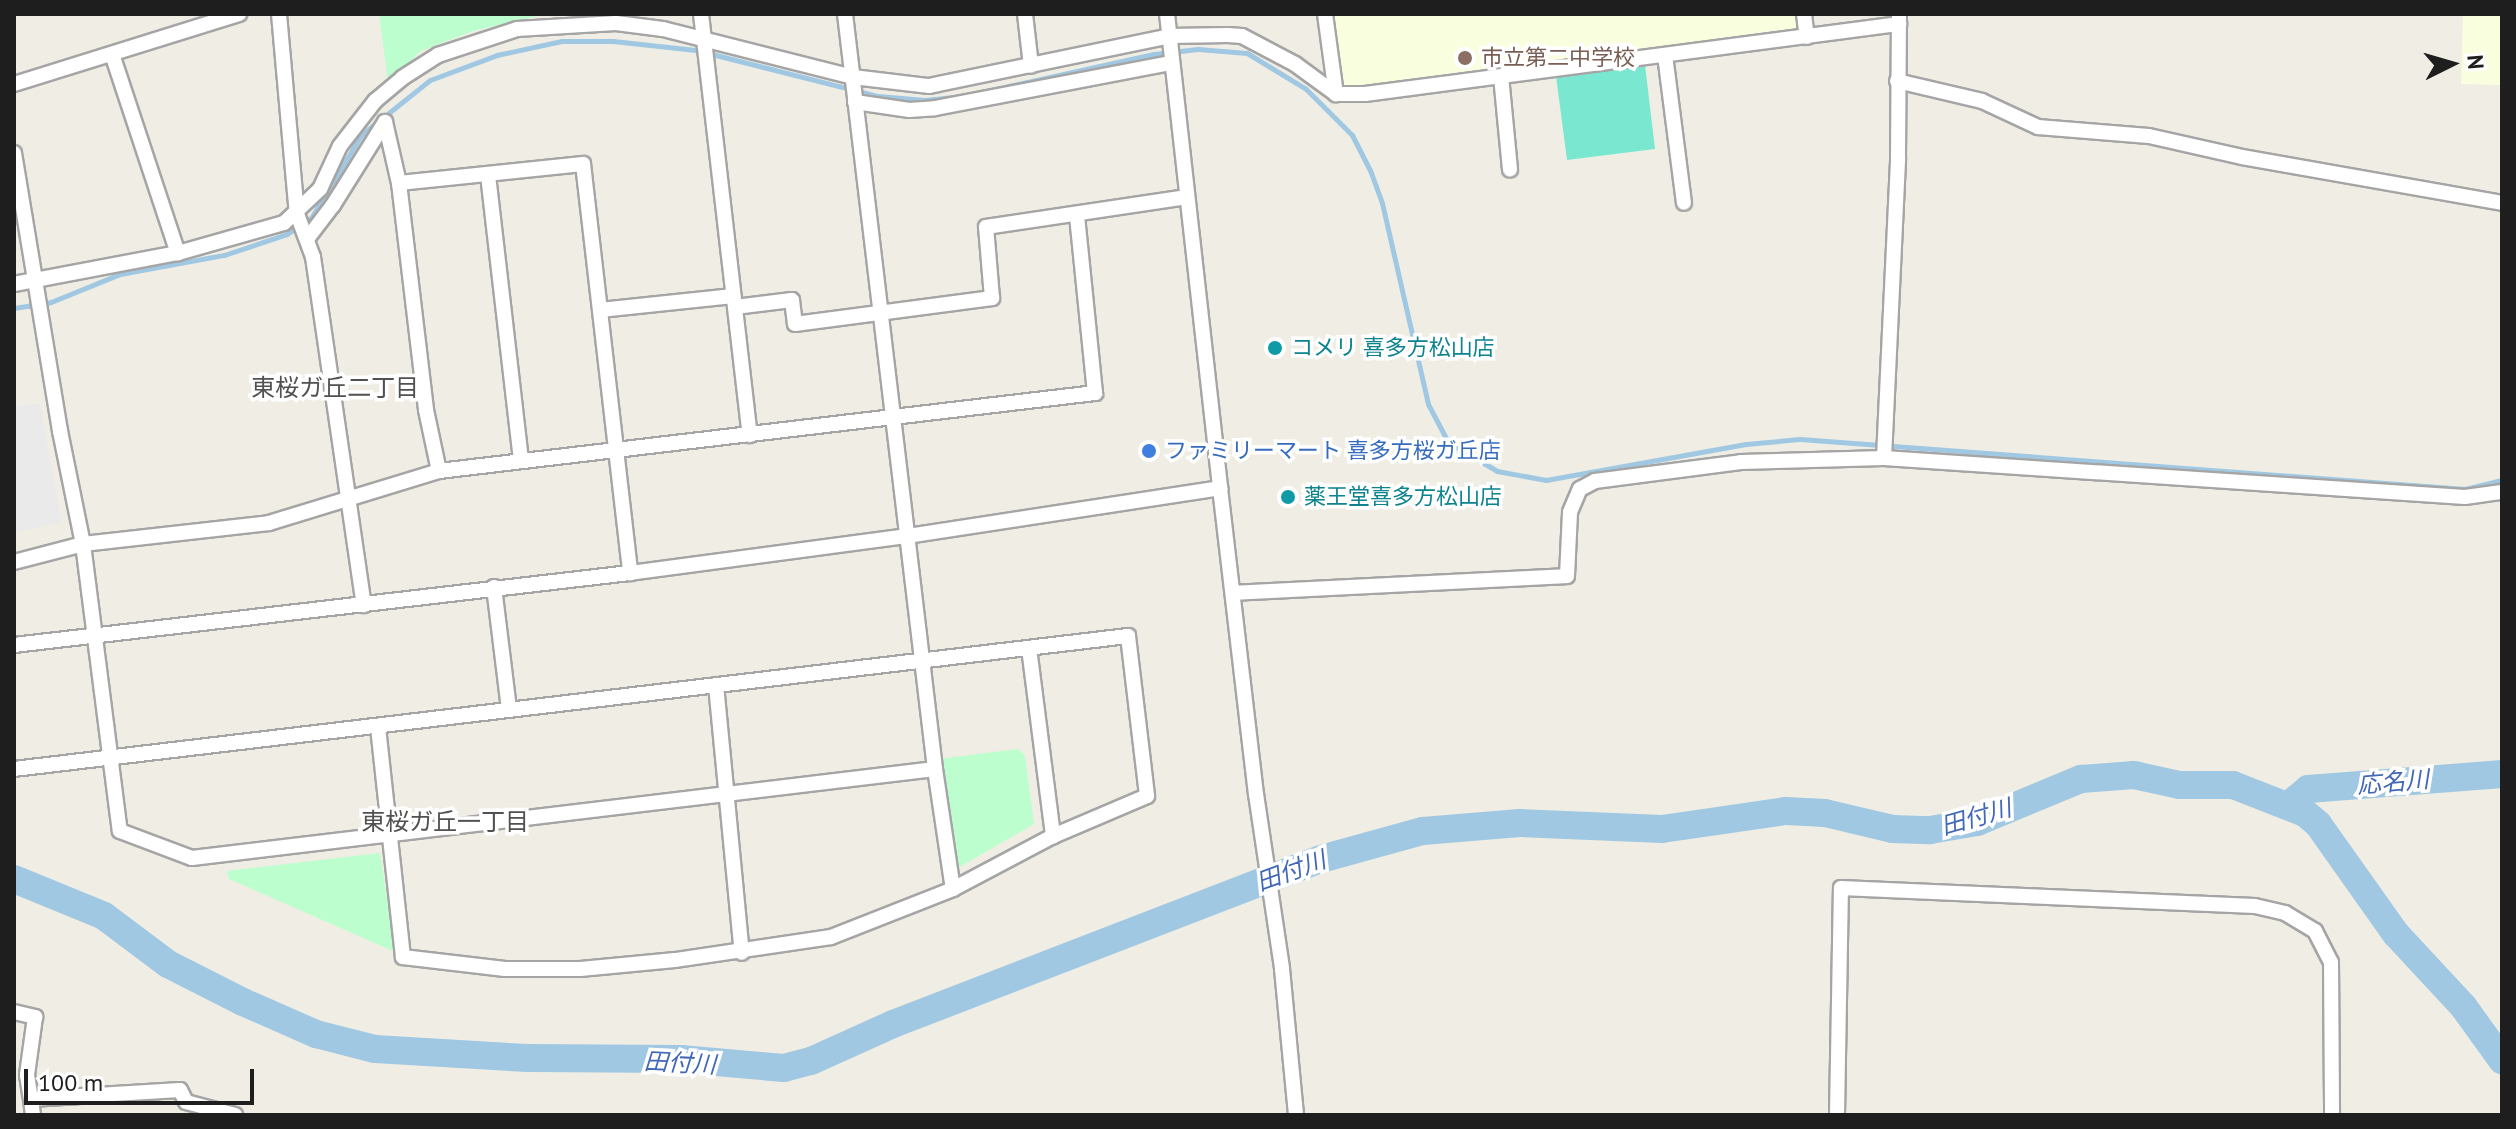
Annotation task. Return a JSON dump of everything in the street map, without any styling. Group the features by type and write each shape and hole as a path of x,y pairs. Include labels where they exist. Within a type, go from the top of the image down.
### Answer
{"street":[{"path":"14,84 239,14"},
{"path":"279,14 297,214 313,257 364,605"},
{"path":"701,14 750,435"},
{"path":"845,14 935,769 953,889"},
{"path":"1025,14 1031,66"},
{"path":"1167,14 1220,488 1296,1115"},
{"path":"1325,14 1336,94"},
{"path":"1804,14 1807,37"},
{"path":"14,284 178,253 256,232 297,214 320,189 340,146 375,101 402,78 438,55 473,42 565,19 616,23 704,39 853,77 905,85 944,85 1082,52 1170,36 1242,36 1295,64 1336,94 1365,94 1807,37 1899,19 1898,157 1884,458"},
{"path":"112,54 178,253"},
{"path":"1665,55 1684,203"},
{"path":"855,102 909,110 935,108 1171,63"},
{"path":"1501,76 1510,170"},
{"path":"1897,81 1982,101 2038,127 2149,136 2242,157 2502,203"},
{"path":"307,239 333,205 385,122 399,183 426,410 439,471"},
{"path":"14,153 83,544 120,831 192,858 935,769"},
{"path":"399,183 583,164 613,451 630,573"},
{"path":"488,175 521,460"},
{"path":"600,310 792,300 795,324 992,298 986,227 1077,216 1187,197"},
{"path":"14,562 83,544 269,523 439,471 1095,393 1077,216"},
{"path":"1233,593 1567,576 1574,499 1580,489 1595,481 1741,462 1884,458 2465,497 2502,492"},
{"path":"14,645 630,573 907,536 1220,488"},
{"path":"494,587 509,710"},
{"path":"14,769 110,760 509,710 1128,636 1147,796 1053,836 953,889 831,937 742,953 565,969 505,969 403,957 378,727"},
{"path":"1029,648 1053,836"},
{"path":"716,685 742,953"},
{"path":"1837,1115 1841,888 2255,906 2285,913 2315,931 2331,962 2332,1115"},
{"path":"14,1012 35,1017 27,1075 33,1115"},
{"path":"31,1099 180,1090 186,1102 235,1115"}],"shaded area":[{"name":"市立第二中学校","path":"1329,14 1798,14 1800,24 1792,33 1347,89 1338,82"},
{"path":"2463,14 2502,14 2502,85 2461,84"},
{"path":"1645,65 1655,149 1567,160 1556,76"},
{"path":"40,403 62,523 14,532 14,407"}],"green space":[{"path":"379,14 547,14 473,31 421,51 388,81"},
{"path":"1018,749 1025,756 1034,824 958,868 954,864 938,759"},
{"path":"380,853 395,952 229,879 227,871"}],"waterway":[{"path":"14,308 51,302 120,274 224,255 287,234 311,218 361,135 430,80 497,55 562,41 613,41 696,50 878,96 925,100 963,96"},
{"path":"972,94 1154,54 1198,49 1247,53 1306,89 1352,135 1370,170 1382,203 1428,404 1448,442 1497,471 1546,480 1746,444 1800,439 2465,489 2502,480"},
{"name":"応名川","path":"2289,805 2308,789 2502,774"},
{"name":"田付川","path":"14,879 104,916 168,964 243,1002 316,1034 375,1049 528,1058 681,1059 784,1068 811,1061 893,1024 1321,859 1423,831 1520,823 1662,829 1786,811 1825,813 1892,829 1930,830 1977,822 2081,779 2134,775 2179,785 2233,785 2305,813 2318,824 2396,934 2463,1006 2502,1060"}],"place":[{"name":"市立第二中学校","path":"1465,58"},
{"name":"コメリ 喜多方松山店","path":"1275,348"},
{"name":"ファミリーマート 喜多方桜ガ丘店","path":"1149,451"},
{"name":"薬王堂喜多方松山店","path":"1288,497"}],"district":[{"name":"東桜ガ丘二丁目","path":"335,388"},
{"name":"東桜ガ丘一丁目","path":"445,822"}]}
